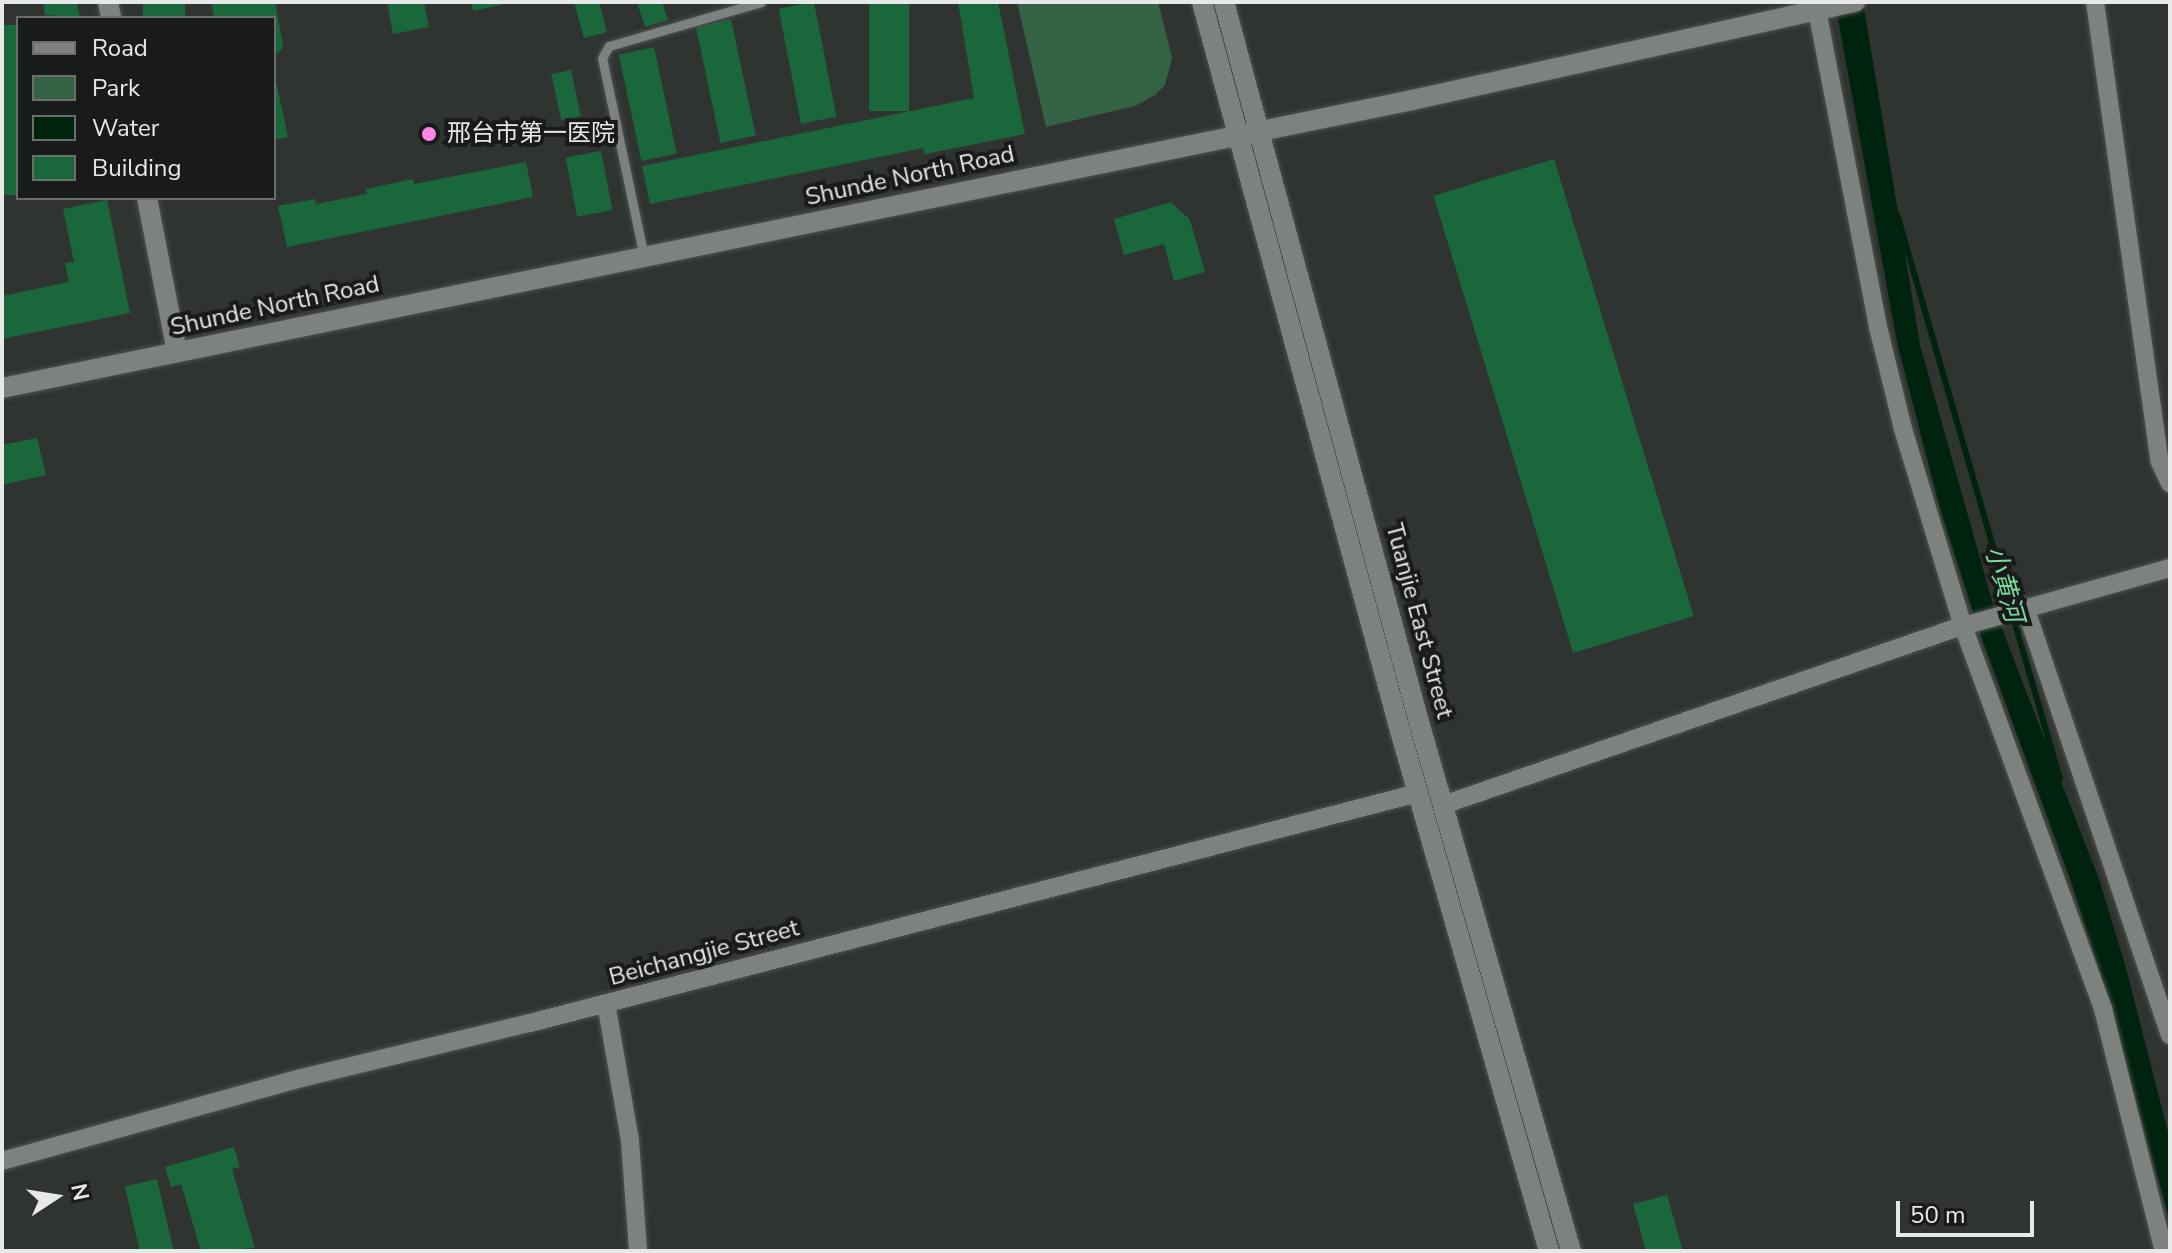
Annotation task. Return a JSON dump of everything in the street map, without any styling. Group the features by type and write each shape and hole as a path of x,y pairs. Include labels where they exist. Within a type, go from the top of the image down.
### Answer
{"main road":[{"name":"Tuanjie East Street","path":"1202,2 1418,793 1549,1251"},
{"name":"Tuanjie East Street","path":"1224,2 1443,805 1571,1251"},
{"name":"Shunde North Road","path":"2,388 1259,131 1855,2"},
{"path":"147,200 177,352"}],"street":[{"path":"2095,2 2159,460 2170,484"},
{"path":"1821,9 1889,377 1963,626 2103,1009 2164,1251"},
{"path":"1443,805 1963,626 2170,568"},
{"path":"2025,607 2170,1035"},
{"name":"Beichangjie Street","path":"2,1161 302,1078 606,1003 1418,793"},
{"path":"606,1003 630,1141 638,1251"}],"lane":[{"path":"644,257 602,58 609,46 761,2"}],"green space":[{"path":"1017,2 1158,2 1172,58 1165,85 1155,95 1135,106 1046,127"}],"water":[{"path":"1835,2 1863,2 1920,345 1994,608 2100,882 2126,968 2170,1140 2170,1223 2104,985 2070,879 1983,642 1941,513 1897,342"}],"building":[{"path":"43,2 77,2 80,16 57,16 45,15"},
{"path":"143,2 185,2 185,16 143,16"},
{"path":"211,2 275,2 283,45 281,50 276,54 276,16 214,16"},
{"path":"387,2 424,2 429,27 393,34"},
{"path":"471,2 509,2 509,3 473,11"},
{"path":"574,2 599,2 607,32 584,38"},
{"path":"637,2 662,2 668,20 645,27"},
{"path":"814,2 836,117 801,124 779,9"},
{"path":"869,2 909,2 909,111 869,111"},
{"path":"958,2 998,2 1025,134 925,154 923,148 650,204 642,166 974,98"},
{"path":"731,19 756,135 721,143 696,26"},
{"path":"2,25 16,25 16,195 2,195"},
{"path":"654,47 677,154 641,161 619,54"},
{"path":"571,70 581,116 561,120 551,74"},
{"path":"276,81 288,137 276,140"},
{"path":"601,151 612,210 577,217 566,158"},
{"path":"1554,159 1694,616 1573,653 1434,196"},
{"path":"526,162 533,197 287,247 278,206 315,199 316,204 367,194 366,189 413,179 414,184"},
{"path":"107,200 130,313 2,339 2,296 69,282 65,263 74,262 63,209"},
{"path":"1171,202 1190,220 1205,272 1174,281 1164,244 1124,255 1114,219"},
{"path":"37,438 46,475 2,485 2,445"},
{"path":"234,1147 240,1167 232,1169 255,1248 201,1251 181,1184 171,1187 165,1167"},
{"path":"157,1179 174,1251 140,1251 125,1186"},
{"path":"1667,1195 1683,1251 1646,1251 1633,1204"}],"waterway":[{"name":"小黄河","path":"1897,214 2060,779"}],"place":[{"name":"邢台市第一医院","path":"429,134"}]}
